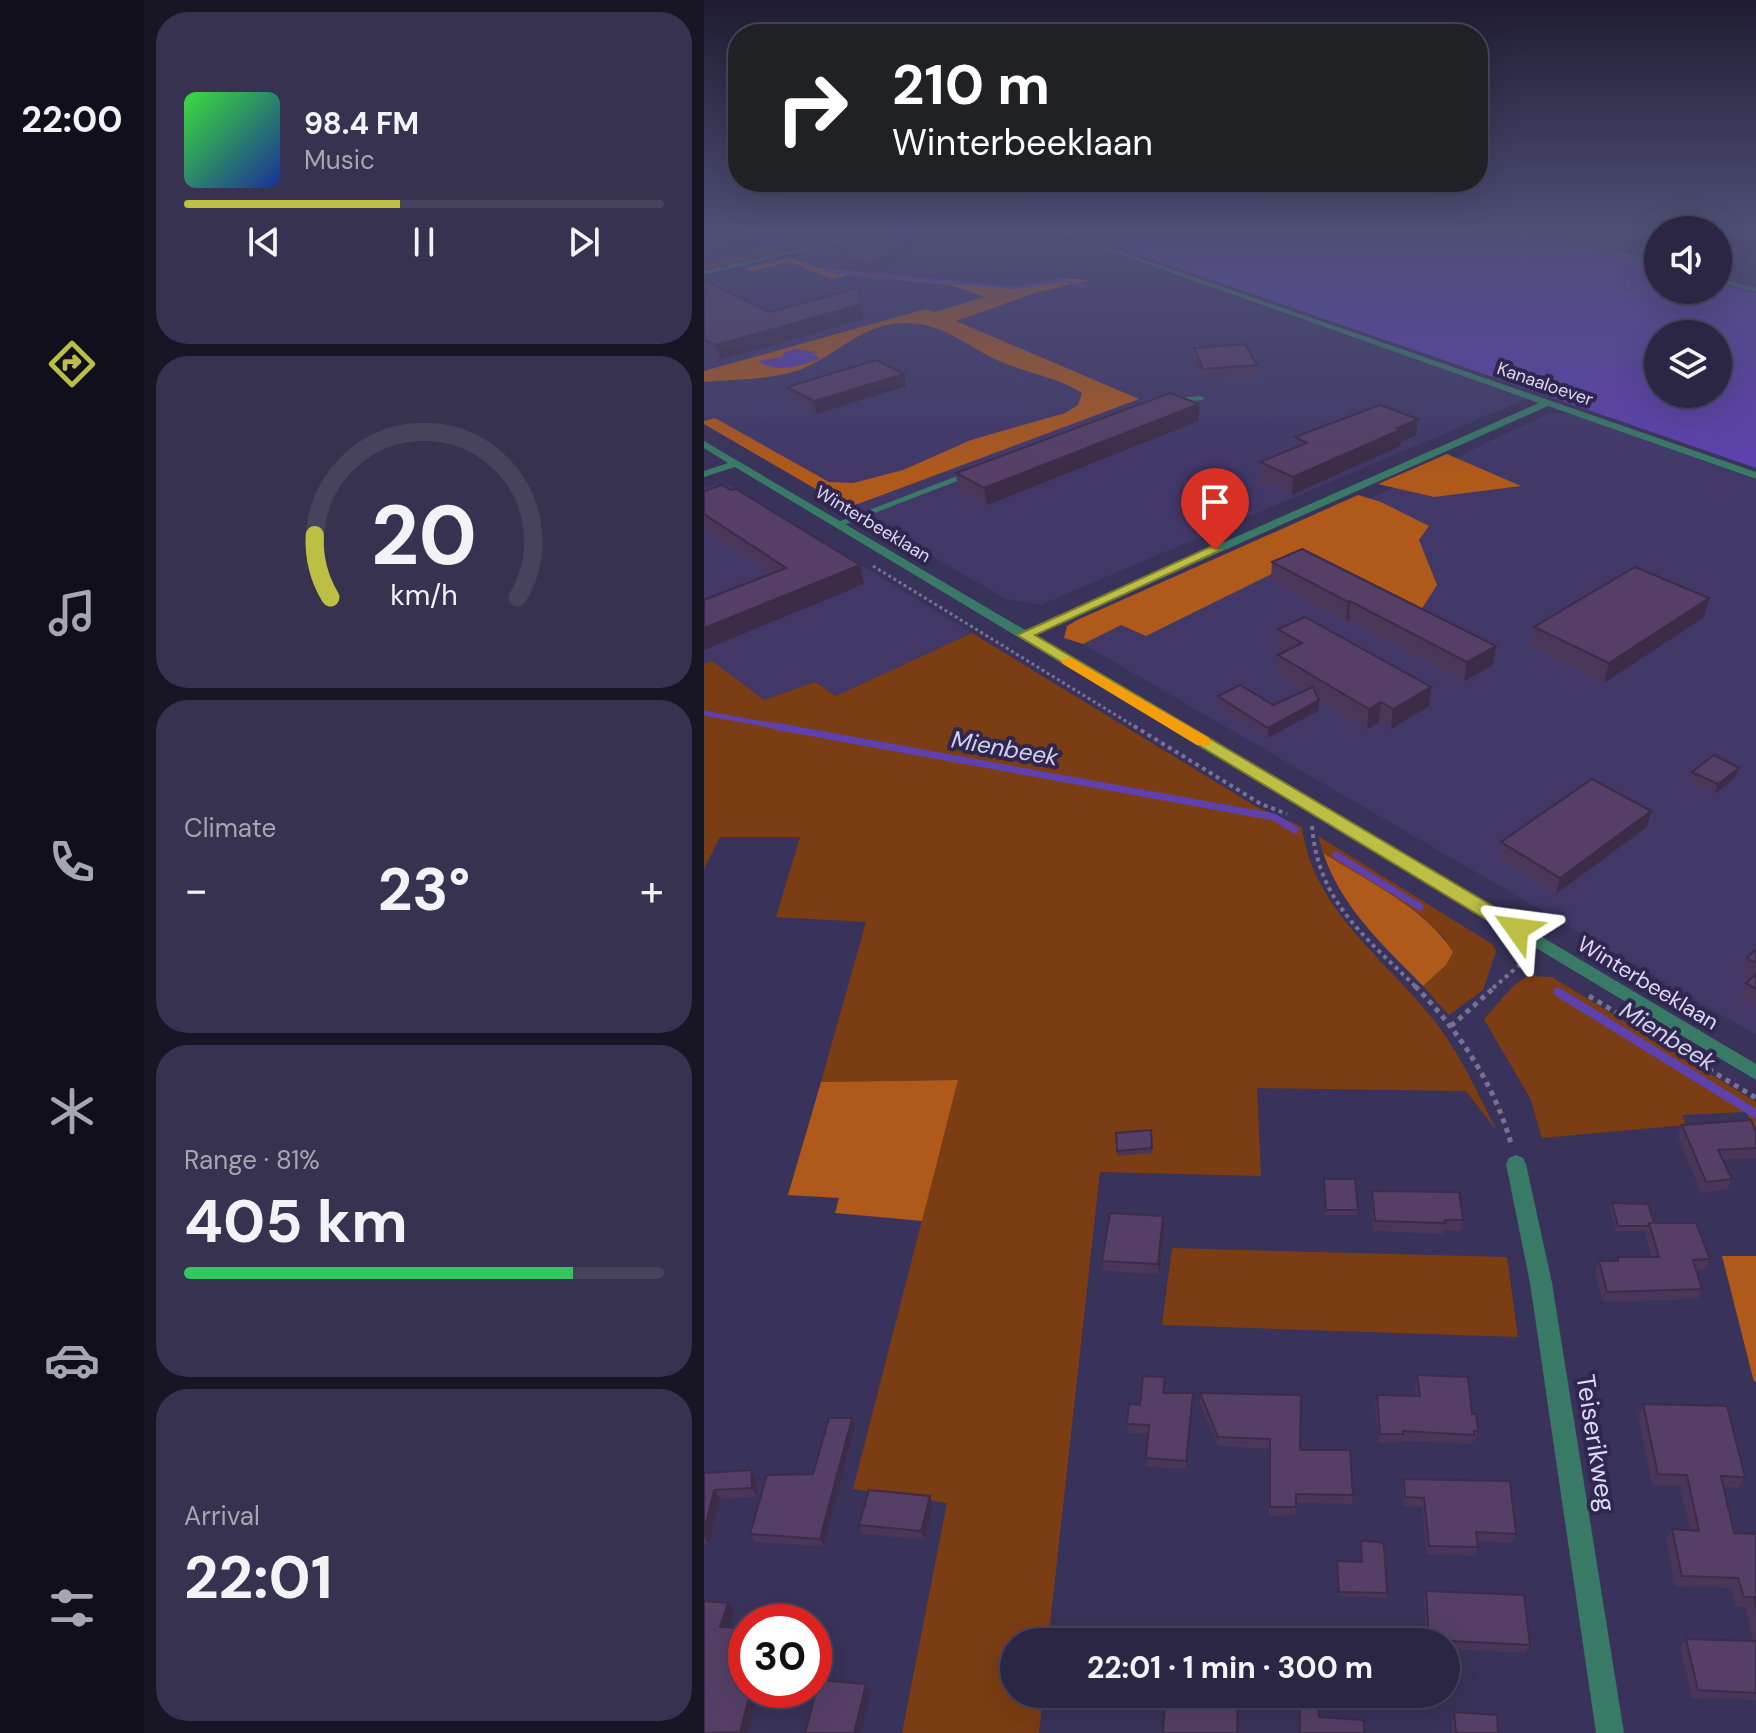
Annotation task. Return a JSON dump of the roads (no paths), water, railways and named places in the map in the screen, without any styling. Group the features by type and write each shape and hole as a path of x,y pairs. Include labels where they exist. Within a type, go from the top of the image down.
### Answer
{"street":[{"name":"Kanaaloever","path":"1284,310 1756,476"},
{"path":"1024,635 1550,402"},
{"name":"Winterbeeklaan","path":"704,444 1756,1073"},
{"path":"704,474 737,463"},
{"name":"Teiserikweg","path":"1516,1164 1541,1283 1610,1733"}],"lane":[{"path":"1151,407 1200,398"},
{"path":"838,524 980,471"}],"waterway":[{"name":"Mienbeek","path":"704,713 786,728"},
{"name":"Mienbeek","path":"775,726 1274,817 1295,830"},
{"name":"Mienbeek","path":"1336,855 1420,907"},
{"name":"Mienbeek","path":"1558,992 1756,1114"}]}
